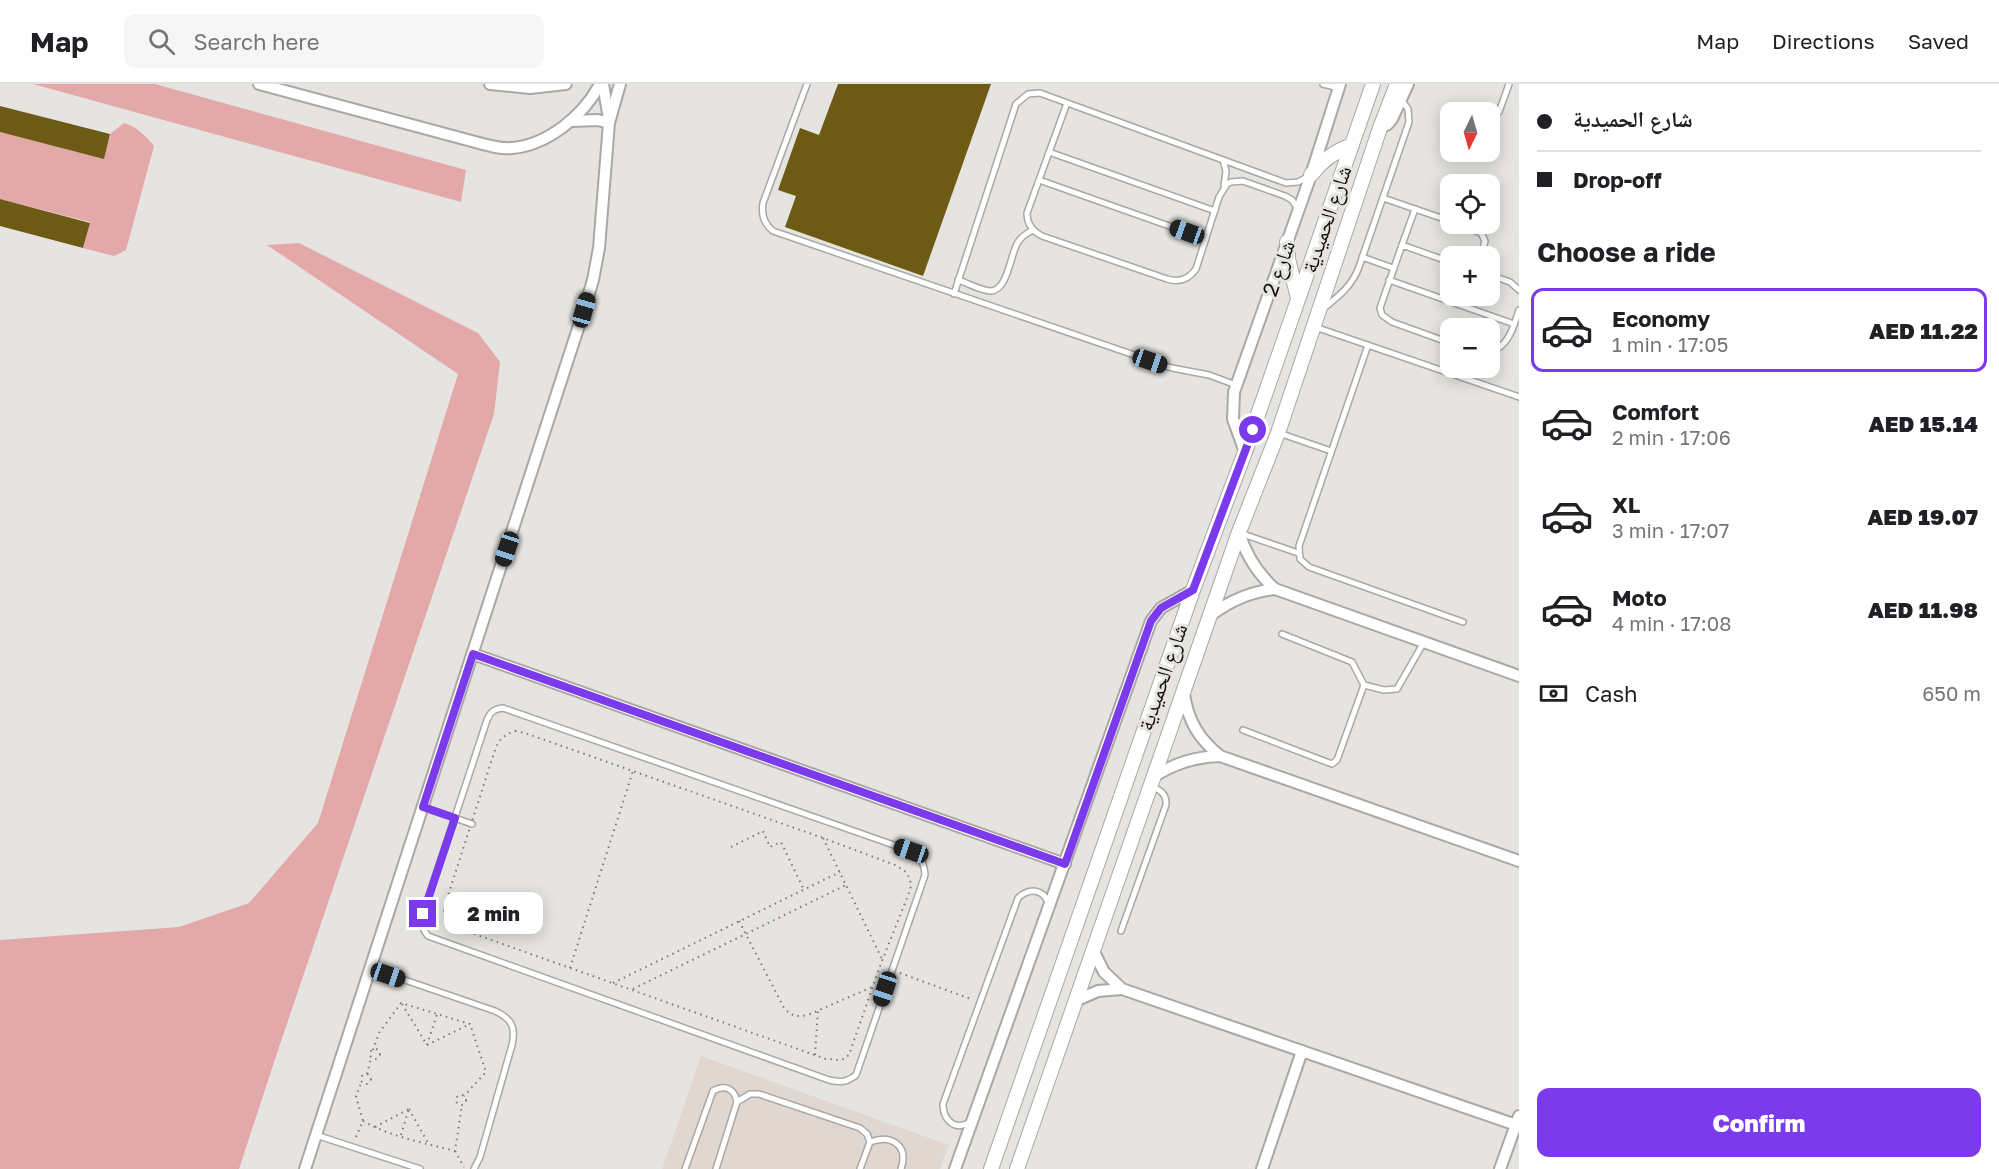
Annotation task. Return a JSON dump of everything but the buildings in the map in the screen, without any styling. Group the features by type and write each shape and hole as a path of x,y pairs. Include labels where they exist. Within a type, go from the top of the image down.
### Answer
{"street":[{"path":"259,84 495,147 511,148 526,146 572,121 590,102 601,84"},
{"path":"490,84 530,88 566,84"},
{"path":"601,84 609,123"},
{"path":"305,1169 593,280 599,248 609,123 620,84"},
{"name":"شارع الحميدية","path":"991,1169 1373,84"},
{"name":"شارع الحميدية","path":"1017,1168 1239,532 1278,433 1380,128 1397,84"},
{"path":"1380,128 1392,119 1408,84"},
{"name":"شارع 2","path":"1245,452 1233,419 1232,400 1311,175 1339,86"},
{"path":"572,121 598,120 609,123"},
{"path":"1311,175 1333,154 1352,145"},
{"path":"1287,242 1288,259 1298,298"},
{"path":"1239,532 1243,546 1256,570 1275,590 1519,676"},
{"path":"955,1169 1151,621 1161,608 1193,590"},
{"path":"1211,615 1222,606 1247,594 1275,590"},
{"path":"473,654 1065,864"},
{"path":"1184,694 1186,708 1195,729 1208,747 1220,756 1519,861"},
{"path":"1152,781 1178,763 1220,756"},
{"path":"1093,950 1104,972 1122,989"},
{"path":"1076,1001 1098,991 1122,989 1302,1052 1518,1122 1500,1169"},
{"path":"1262,1169 1302,1052"}],"lane":[{"path":"807,84 763,203 765,222 773,231 1172,368 1209,375 1236,385"},
{"path":"1323,84 1339,86"},
{"path":"1500,109 1509,84"},
{"path":"954,294 1016,104 1023,96 1034,93 1067,103 1286,183 1298,182 1311,175"},
{"path":"1320,311 1346,290 1356,275 1409,122 1408,109 1401,99"},
{"path":"1067,103 1027,213 1027,220 1033,230 1042,236 1173,281 1184,280 1196,269 1223,188 1226,177 1222,160"},
{"path":"1049,152 1215,211"},
{"path":"1039,180 1206,239"},
{"path":"1223,188 1231,182 1243,181 1286,195 1299,209"},
{"path":"1383,198 1440,218"},
{"path":"1415,209 1380,308 1386,320 1440,339"},
{"path":"958,280 985,290 998,288 1004,280 1018,242 1026,233 1033,230"},
{"path":"1402,245 1440,258"},
{"path":"1362,257 1393,268"},
{"path":"1500,278 1510,282 1519,290"},
{"path":"1389,280 1515,324"},
{"path":"1500,348 1507,341 1519,310"},
{"path":"1315,327 1519,397"},
{"path":"1298,553 1368,345"},
{"path":"1278,433 1331,451"},
{"path":"1239,532 1298,553 1304,564 1309,567 1463,622"},
{"path":"1243,730 1332,765 1337,760 1364,685 1352,662 1282,634"},
{"path":"1364,685 1384,690 1397,689 1424,642"},
{"path":"503,708 911,851 919,856 924,865 925,875 856,1075 848,1081 839,1082 818,1076 428,936 421,922 455,818 490,714 496,709 503,708"},
{"path":"1121,931 1166,804 1162,792 1152,781"},
{"path":"423,807 471,824"},
{"path":"973,1121 965,1126 956,1126 947,1121 943,1113 943,1104 979,1002 1018,898 1024,892 1032,890 1041,892 1047,897 1050,905"},
{"path":"370,968 495,1011 505,1016 512,1024 514,1035 512,1045 480,1156 474,1169"},
{"path":"685,1169 713,1091 726,1087 736,1095 737,1102 716,1169"},
{"path":"737,1102 750,1094 759,1094 860,1128 867,1134 870,1142 860,1169"},
{"path":"316,1135 420,1169"},
{"path":"870,1142 883,1138 895,1142 902,1152 901,1169"}],"path":[{"path":"515,731 525,733 633,771 901,868 910,879 909,893 882,959 849,1055 842,1060 834,1061 815,1055 452,926 447,921 444,908 495,750 499,741 506,734 515,731"},
{"path":"570,968 633,771"},
{"path":"731,847 763,831 770,848 781,842 804,890"},
{"path":"823,838 882,959"},
{"path":"613,983 840,872"},
{"path":"632,990 846,885"},
{"path":"739,921 784,1008 790,1014 799,1017 872,987"},
{"path":"880,966 979,1002"},
{"path":"401,1003 470,1024"},
{"path":"401,1003 427,1046"},
{"path":"351,1147 363,1120 356,1096 362,1076 367,1074 370,1053 380,1033 401,1003"},
{"path":"815,1055 818,1010"},
{"path":"427,1046 437,1013"},
{"path":"427,1046 470,1024"},
{"path":"462,1105 458,1104 456,1098 460,1095 464,1096 486,1072 470,1024"},
{"path":"371,1057 376,1059 380,1055 377,1050 373,1050"},
{"path":"362,1081 370,1082 371,1078 367,1074"},
{"path":"464,1096 465,1102 462,1105 455,1151 465,1169"},
{"path":"375,1127 410,1109"},
{"path":"410,1109 428,1144"},
{"path":"401,1136 410,1109"},
{"path":"363,1120 401,1136 455,1151"}],"shaded area":[{"path":"33,84 155,84 466,170 461,202"},
{"path":"124,123 140,132 154,146 126,250 114,256 83,248 90,222 0,199 0,132 104,158 110,134"},
{"path":"299,243 478,333 500,362 494,414 239,1169 0,1169 0,940 179,927 249,903 318,823 458,374 267,245"},
{"path":"701,1056 949,1145 940,1169 662,1169"}],"route":[{"path":"423,914 455,818 423,807 473,654 1065,864 1151,621 1161,608 1193,590 1253,430"}]}
